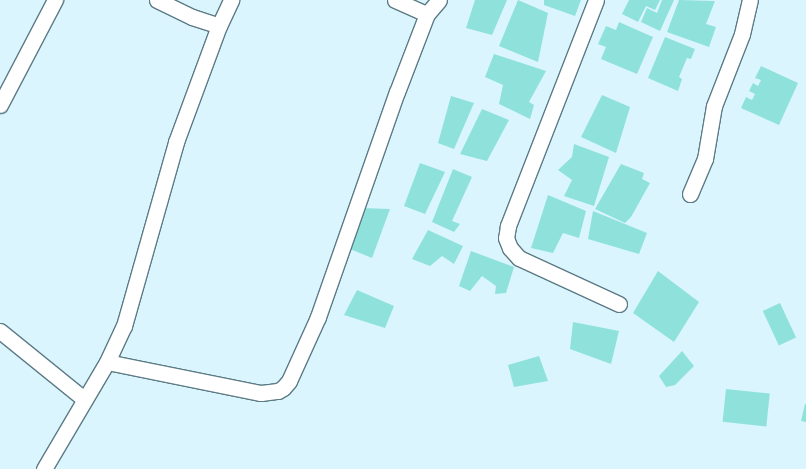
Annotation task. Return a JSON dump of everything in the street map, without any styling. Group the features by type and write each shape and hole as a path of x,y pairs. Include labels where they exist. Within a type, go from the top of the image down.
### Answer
{"street":[{"path":"0,105 55,0"},
{"path":"157,0 192,17 219,26"},
{"path":"44,469 84,399 108,362 124,326 176,142 219,26 231,0"},
{"path":"395,0 427,14"},
{"path":"108,362 261,393 278,392 283,388 289,381 318,317 397,92 427,14 439,0"},
{"path":"596,0 508,226 506,238 510,248 519,258 619,304"},
{"path":"690,194 705,159 714,106 742,34 750,0"},
{"path":"0,332 84,399"}],"building":[{"path":"475,0 507,0 492,35 466,28"},
{"path":"518,0 548,13 538,62 499,46"},
{"path":"544,0 581,0 575,16 544,5"},
{"path":"629,0 660,0 655,10 646,6 638,22 622,14"},
{"path":"662,0 674,0 660,31 641,22 647,8 657,13"},
{"path":"679,0 715,1 706,24 716,27 709,47 667,32"},
{"path":"619,22 653,37 637,74 601,59 606,47 598,44 606,26 616,30"},
{"path":"665,37 695,49 691,59 687,58 679,77 682,79 678,91 648,78"},
{"path":"494,54 546,71 529,102 534,105 530,119 499,104 503,85 485,77"},
{"path":"761,66 798,83 779,125 741,108 746,97 752,100 755,94 749,91 753,83 758,86 761,80 755,78"},
{"path":"602,95 630,107 616,153 581,137"},
{"path":"451,96 474,103 454,149 438,143"},
{"path":"482,109 509,120 487,161 460,154"},
{"path":"574,144 609,157 594,206 564,196 572,180 558,170 572,157"},
{"path":"420,163 445,172 425,214 404,206"},
{"path":"621,164 644,173 642,179 650,183 631,217 625,223 595,209"},
{"path":"453,169 472,177 452,221 460,224 454,232 432,222"},
{"path":"548,195 586,211 579,238 563,233 553,253 531,248"},
{"path":"361,208 390,209 372,258 350,249"},
{"path":"593,211 647,233 639,254 588,239"},
{"path":"428,230 463,246 454,264 442,256 430,266 412,259"},
{"path":"471,251 514,267 506,293 495,294 496,286 482,276 470,291 459,286"},
{"path":"658,271 699,302 674,342 633,313"},
{"path":"357,290 394,306 385,328 344,315"},
{"path":"780,303 796,337 779,345 763,311"},
{"path":"573,322 619,331 611,364 570,349"},
{"path":"682,351 694,366 675,385 666,387 659,376"},
{"path":"539,356 548,381 514,387 508,365"},
{"path":"726,389 770,394 766,426 723,422"},
{"path":"806,404 806,422 801,421"}]}
